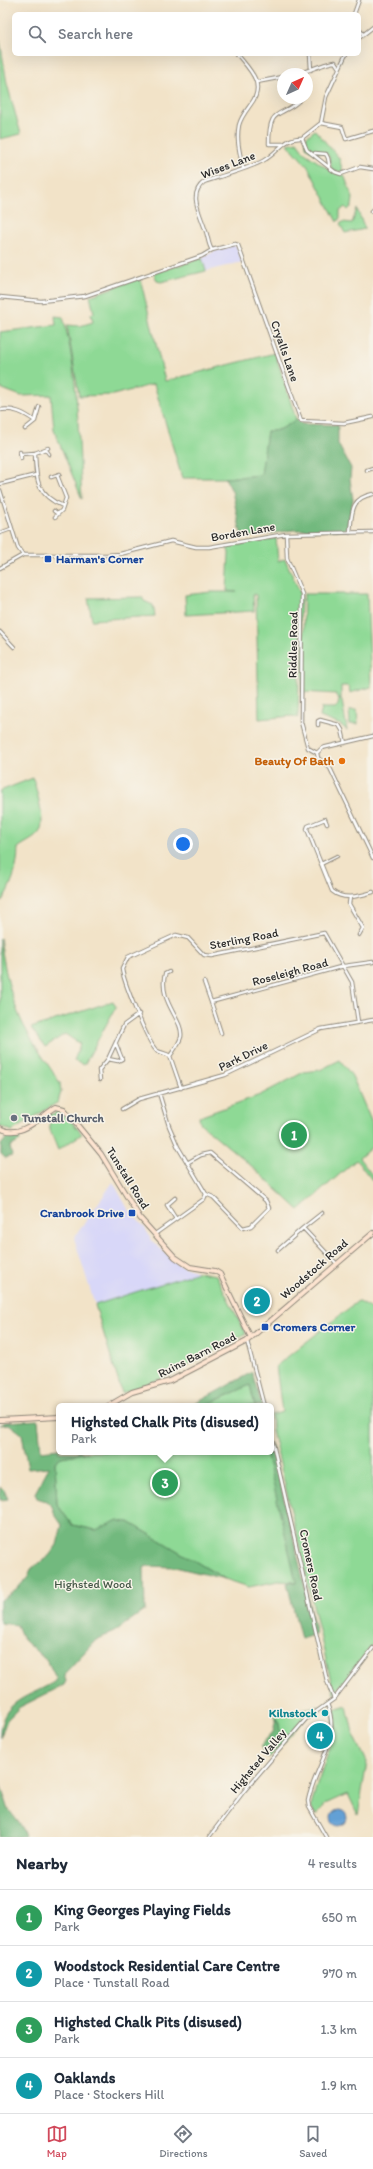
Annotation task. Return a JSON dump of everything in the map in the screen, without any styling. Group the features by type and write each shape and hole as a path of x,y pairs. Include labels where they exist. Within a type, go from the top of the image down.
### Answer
{"street":[{"path":"355,12 359,0"},
{"path":"361,32 363,34 373,27"},
{"path":"239,56 250,68 257,82 256,97 239,126 238,142 243,168"},
{"path":"310,56 312,68"},
{"path":"345,56 326,97 321,123 342,127 346,139 373,131"},
{"path":"313,70 330,62 335,62 339,68"},
{"path":"257,82 277,78"},
{"path":"283,144 269,144 270,122 275,115 292,104"},
{"name":"Wises Lane","path":"212,250 196,206 196,193 199,186 204,182 265,160 283,144 295,138 302,138 321,123"},
{"path":"302,138 305,146 312,153 330,169 341,174 360,167 373,169"},
{"path":"312,153 326,154 330,169"},
{"name":"Cryalls Lane","path":"212,250 238,245 301,421 344,423 373,417"},
{"path":"0,297 41,301 85,296 195,258 212,250"},
{"path":"25,429 35,421 39,406"},
{"path":"0,410 6,409 22,412 35,421"},
{"path":"21,455 47,449 49,454"},
{"path":"35,453 36,474 44,493 54,502 63,506"},
{"path":"367,470 373,468"},
{"path":"0,484 36,474"},
{"path":"51,477 58,474 66,498 63,506 55,517"},
{"path":"0,490 11,529 18,548 23,555 0,568"},
{"path":"350,533 355,503 363,495 373,494"},
{"path":"54,511 58,514"},
{"path":"0,533 11,529"},
{"name":"Borden Lane","path":"23,555 107,555 120,554 171,541 196,547 209,547 286,534 373,532"},
{"name":"Riddles Road","path":"286,534 288,558 302,594 301,725 308,748 317,753 318,758 330,768 373,858"},
{"path":"0,632 14,647"},
{"path":"318,725 318,720 320,720 339,725 342,730 345,743"},
{"path":"317,753 322,748 373,736"},
{"path":"328,824 325,819 308,826 307,829 332,891 342,896 350,897 373,892"},
{"path":"321,864 338,856"},
{"path":"350,897 349,904 363,928 359,935"},
{"name":"Sterling Road","path":"170,1056 155,1049 149,1039 122,972 128,957 176,935 188,938 204,955 212,956 324,933 344,966 353,986 358,1022"},
{"name":"Roseleigh Road","path":"211,1002 344,966 373,962"},
{"path":"169,972 165,974 163,991 181,1033 178,1045 170,1056 181,1088"},
{"path":"204,982 221,1033"},
{"path":"100,1080 99,1070 108,1059 124,1025 139,1014"},
{"name":"Park Drive","path":"122,1109 139,1099 225,1075 321,1029 373,1020"},
{"path":"108,1059 118,1061 122,1059 116,1043"},
{"path":"159,1093 172,1135 187,1163 206,1194 213,1197 243,1228 251,1226 270,1208 266,1201 210,1153 201,1155 187,1163"},
{"name":"Tunstall Road","path":"0,1128 11,1132 23,1129 56,1107 64,1109 97,1147 132,1206 175,1258 184,1265 220,1274 249,1339"},
{"path":"155,1234 204,1199 206,1194"},
{"path":"175,1198 167,1205 176,1218"},
{"path":"278,1250 322,1213"},
{"path":"304,1228 336,1263"},
{"name":"Woodstock Road","path":"249,1339 336,1263 373,1233"},
{"path":"249,1339 263,1403"},
{"name":"Ruins Barn Road","path":"113,1403 132,1392 170,1381 249,1339"},
{"path":"0,1420 56,1417"},
{"name":"Cromers Road","path":"274,1448 327,1681 334,1698"},
{"name":"Highsted Valley","path":"210,1837 244,1791 306,1718 334,1698 373,1648"},
{"path":"326,1837 309,1807 308,1801 330,1742 332,1720 327,1704"}],"shaded area":[{"path":"233,245 237,247 242,262 206,271 202,258 215,251"},
{"path":"113,1182 128,1209 145,1228 152,1241 179,1265 198,1272 95,1305 74,1238"}],"green space":[{"path":"0,40 7,84 21,134 0,139"},
{"path":"315,130 339,158 343,172 332,170 329,157 325,152 314,153 306,147 306,137"},
{"path":"297,142 305,153 331,171 344,175 353,198 352,206 348,210 345,207 340,211 340,218 337,222 308,167 288,144"},
{"path":"357,209 365,229 345,233 340,224 343,222 352,223"},
{"path":"202,258 206,271 161,282 157,281 154,273"},
{"path":"140,278 165,381 275,353 296,419 279,429 267,431 261,475 225,478 182,478 154,384 113,395 79,396 67,325 80,326 93,322 91,314 94,313 90,296"},
{"path":"55,316 63,317 72,362 77,407 82,499 54,430 51,395 21,396 0,388 0,332 56,325"},
{"path":"296,419 302,424 338,425 338,444 351,468 350,479 353,500 347,528 342,530 293,530 242,538 232,491 225,478 261,475 267,431 279,429"},
{"path":"276,538 278,561 285,559 301,595 298,718 293,716 259,719 256,595 253,594 254,611 186,615 185,595 211,592 237,592 227,591 229,553 227,547"},
{"path":"304,594 367,594 371,687 350,693 349,686 341,686 341,699 336,696 336,694 302,692"},
{"path":"142,597 144,601 153,605 155,616 92,620 88,598"},
{"path":"339,699 342,701 347,730 341,725 320,717 322,708 335,708 338,705"},
{"path":"349,710 357,710 358,724 349,724"},
{"path":"33,778 40,805 42,826 36,836 18,848 17,863 13,878 0,904 0,791"},
{"path":"0,938 8,982 18,1014 31,1039 60,1083 61,1092 58,1102 12,1131 0,1126"},
{"path":"113,1001 116,1007 84,1065 74,1061 80,1044 65,1034 45,1047 31,1028"},
{"path":"340,1060 352,1076 372,1123 373,1146 359,1158 373,1176 373,1181 356,1160 299,1210 249,1164 200,1123 199,1117 260,1095 304,1072 320,1070"},
{"path":"61,1109 82,1134 58,1150 50,1130 49,1114 54,1114"},
{"path":"19,1135 20,1141 10,1147 12,1156 5,1158 1,1154 1,1145 8,1136"},
{"path":"198,1272 216,1275 246,1334 166,1377 122,1393 95,1305"},
{"path":"358,1301 370,1308 373,1315 373,1644 334,1694 274,1439 274,1414 282,1412 276,1366"},
{"path":"252,1372 261,1403 254,1403 250,1385 211,1403 196,1403"},
{"path":"250,1385 254,1403 211,1403"},
{"name":"Highsted Wood","path":"38,1420 41,1451 56,1449 56,1455 72,1455 61,1457 55,1462 57,1504 72,1525 96,1530 116,1521 129,1522 225,1579 175,1567 147,1566 144,1568 145,1610 114,1632 96,1640 64,1674 66,1681 64,1685 20,1707 7,1720 0,1738 1,1725 5,1715 11,1707 18,1701 57,1680 48,1662 23,1639 17,1625 0,1623 0,1600 15,1591 28,1577 32,1568 49,1556 57,1545 62,1525 54,1513 53,1508 46,1501 37,1498 35,1493 49,1467 28,1469 22,1434 9,1424 0,1425 5,1422"},
{"path":"72,1455 267,1455 297,1582 278,1581 249,1587 225,1579 129,1522 96,1530 72,1525 57,1504 55,1462 61,1457"},
{"path":"267,1455 274,1455 316,1634 301,1639 287,1583 296,1582"},
{"path":"0,1487 4,1490 8,1499 0,1500"},
{"path":"319,1706 286,1740 280,1731 278,1719 276,1719 274,1714"},
{"path":"347,1706 353,1733 367,1762 358,1815 348,1794 326,1804 316,1815 311,1807 317,1784 331,1744 334,1710"},
{"path":"276,1719 278,1719 280,1731 286,1740 269,1759 260,1746 273,1732"},
{"path":"0,1783 9,1810 22,1827 25,1837 0,1837"}],"water":[{"path":"336,1810 342,1810 347,1815 345,1824 342,1826 336,1826 331,1821 331,1815"}],"place":[{"name":"Harman's Corner","path":"48,559"},
{"name":"Beauty Of Bath","path":"342,761"},
{"name":"Tunstall Church","path":"14,1118"},
{"name":"King Georges Playing Fields","path":"294,1135"},
{"name":"Cranbrook Drive","path":"132,1213"},
{"name":"Woodstock Residential Care Centre","path":"257,1301"},
{"name":"Cromers Corner","path":"265,1327"},
{"name":"Highsted Chalk Pits (disused)","path":"165,1483"},
{"name":"Kilnstock","path":"325,1713"},
{"name":"Oaklands","path":"320,1736"}]}
